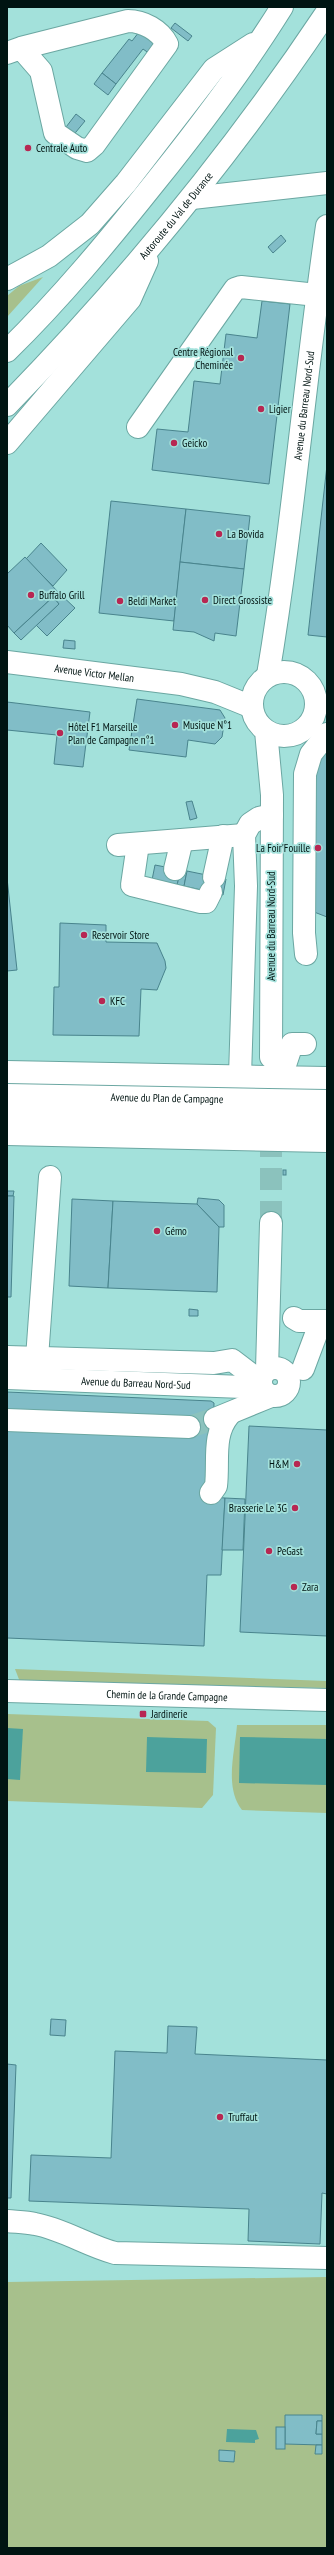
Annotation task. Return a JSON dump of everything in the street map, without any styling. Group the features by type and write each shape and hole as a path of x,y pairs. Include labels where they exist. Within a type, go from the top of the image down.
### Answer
{"main road":[{"path":"7,351 81,273 199,127 263,38 282,7"},
{"name":"Autoroute du Val de Durance","path":"7,405 43,368 192,198 258,112 327,12"},
{"path":"128,21 138,21 145,24 163,36 167,44 94,145 86,151 77,148 55,133 41,71 14,50 128,21"},
{"path":"7,279 49,256 90,224 144,161 214,69 263,38"},
{"path":"192,198 327,183"},
{"name":"Avenue du Barreau Nord-Sud","path":"259,690 284,585 317,294 327,226"},
{"path":"7,443 130,299 155,241"},
{"path":"138,427 235,289 241,287 317,294"},
{"name":"Avenue du Barreau Nord-Sud","path":"284,585 285,641 289,661 311,683"},
{"name":"Avenue Victor Mellan","path":"7,662 181,684 210,690 259,690"},
{"path":"279,672 311,683 316,703 321,708 306,728 298,734 281,737 266,731 259,724 259,690 279,672"},
{"name":"Avenue du Barreau Nord-Sud","path":"266,731 272,805 271,1057"},
{"name":"Avenue du Barreau Nord-Sud","path":"272,805 280,756 288,742 298,734"},
{"path":"306,954 304,933 305,778 311,754 327,734"},
{"path":"229,1126 235,1076 246,886 244,835 250,824 259,818 272,805"},
{"path":"223,836 212,885 206,902 172,883 132,885 128,844 223,836 244,835"},
{"path":"172,883 182,840"},
{"path":"281,1077 292,1044 305,1044"},
{"path":"7,1072 327,1078"},
{"name":"Avenue du Plan de Campagne","path":"7,1095 229,1126 327,1101"},
{"name":"Avenue du Plan de Campagne","path":"7,1115 229,1126 327,1120"},
{"path":"7,1134 229,1126 327,1141"},
{"path":"37,1358 50,1177"},
{"path":"269,1382 271,1223"},
{"path":"294,1318 299,1321 324,1321 303,1369"},
{"name":"Avenue du Barreau Nord-Sud","path":"7,1356 214,1363 232,1360 269,1349"},
{"path":"232,1360 269,1382"},
{"name":"Avenue du Barreau Nord-Sud","path":"7,1378 242,1387 269,1382"},
{"path":"211,1493 216,1486 218,1434 226,1412 269,1382"},
{"path":"7,1420 189,1427"},
{"name":"Chemin de la Grande Campagne","path":"7,1691 327,1700"},
{"name":"Chemin de la Grande Campagne","path":"7,1700 327,1708"},
{"path":"7,2221 41,2226 59,2231 95,2248 116,2253 327,2258"}],"green space":[{"path":"43,277 7,317 7,296 19,286"},
{"path":"15,1669 327,1681 327,1688 20,1682"},
{"path":"7,1714 208,1721 216,1728 213,1795 202,1808 7,1801"},
{"path":"237,1725 327,1725 327,1813 242,1810 233,1791 232,1780"},
{"path":"327,2277 327,2548 7,2548 7,2282"}],"water":[{"path":"7,1728 23,1729 20,1780 7,1779"},
{"path":"147,1737 207,1739 206,1773 146,1772"},
{"path":"240,1737 327,1739 327,1785 239,1783"},
{"path":"227,2429 256,2430 259,2439 255,2440 255,2443 226,2442"}],"building":[{"path":"175,23 192,36 188,41 171,28"},
{"path":"139,32 157,46 150,54 143,49 116,84 102,73 129,39 132,41"},
{"path":"102,73 116,84 108,95 94,84"},
{"path":"76,114 85,121 71,138 63,131"},
{"path":"281,235 286,241 273,253 268,247"},
{"path":"262,301 290,304 269,484 152,470 157,429 188,432 194,381 220,384 226,334 257,338"},
{"path":"327,465 327,637 308,635"},
{"path":"111,501 186,509 174,621 99,613"},
{"path":"186,509 250,516 244,569 180,562"},
{"path":"41,543 67,570 53,586 26,559"},
{"name":"Buffalo Grill","path":"25,557 58,592 14,633 7,625 7,574"},
{"path":"180,562 244,569 236,636 215,633 214,641 194,632 173,630"},
{"path":"58,592 75,608 47,636 36,625 59,604 53,597"},
{"path":"53,597 59,604 21,640 14,633"},
{"path":"64,640 75,641 75,649 63,648"},
{"path":"137,699 220,710 225,718 222,737 215,744 188,740 186,757 129,750"},
{"name":"Hôtel F1 Marseille Plan de Campagne n°1","path":"7,702 90,712 83,767 54,764 57,735 7,730"},
{"name":"La Foir'Fouille","path":"327,744 327,917 309,910 309,785"},
{"path":"192,801 197,818 190,820 186,802"},
{"path":"155,865 181,870 177,885 152,880"},
{"path":"181,870 187,871 184,886 177,885"},
{"path":"187,871 226,879 223,895 184,886"},
{"path":"7,878 17,970 7,971"},
{"path":"60,923 106,925 106,942 157,943 165,961 166,968 157,990 141,989 139,1036 53,1035 54,987 59,987"},
{"path":"283,1170 286,1170 286,1175 283,1175"},
{"path":"7,1191 14,1191 13,1196 7,1196"},
{"path":"7,1196 14,1196 11,1297 7,1297"},
{"path":"198,1198 219,1200 224,1205 224,1227 219,1227 197,1204"},
{"path":"72,1199 113,1201 108,1288 69,1286"},
{"path":"113,1201 197,1204 219,1227 217,1292 108,1288"},
{"path":"189,1309 198,1310 198,1316 189,1316"},
{"path":"7,1392 211,1401 214,1403 212,1497 225,1498 221,1575 207,1575 204,1646 7,1638"},
{"path":"249,1426 327,1430 327,1636 240,1632"},
{"path":"225,1498 245,1499 243,1550 222,1550"},
{"path":"51,2019 66,2020 65,2036 50,2035"},
{"name":"Truffaut","path":"168,2026 197,2027 195,2054 327,2060 327,2194 322,2193 320,2244 248,2241 249,2209 29,2201 31,2155 111,2158 115,2051 167,2053"},
{"path":"7,2064 16,2065 11,2198 7,2198"},
{"path":"285,2415 322,2415 322,2421 317,2421 316,2434 322,2434 322,2445 285,2444"},
{"path":"317,2421 322,2421 322,2434 316,2434"},
{"path":"276,2427 285,2427 285,2449 276,2449"},
{"path":"316,2445 322,2445 322,2454 315,2454"},
{"path":"219,2450 235,2451 234,2462 219,2461"}],"tunnel":[{"path":"271,1121 271,1223"},
{"path":"189,1427 214,1419"}],"place":[{"name":"Centrale Auto","path":"28,148"},
{"name":"Centre Régional Cheminée","path":"241,358"},
{"name":"Ligier","path":"261,409"},
{"name":"Geicko","path":"174,443"},
{"name":"La Bovida","path":"219,534"},
{"name":"Buffalo Grill","path":"31,595"},
{"name":"Direct Grossiste","path":"205,600"},
{"name":"Beldi Market","path":"120,601"},
{"name":"Musique N°1","path":"175,725"},
{"name":"Hôtel F1 Marseille Plan de Campagne n°1","path":"60,733"},
{"name":"La Foir'Fouille","path":"318,848"},
{"name":"Reservoir Store","path":"84,935"},
{"name":"KFC","path":"102,1001"},
{"name":"Gémo","path":"157,1231"},
{"name":"H&M","path":"297,1464"},
{"name":"Brasserie Le 3G","path":"295,1508"},
{"name":"PeGast","path":"269,1551"},
{"name":"Zara","path":"294,1587"},
{"name":"Jardinerie","path":"143,1714"},
{"name":"Truffaut","path":"220,2117"}]}
